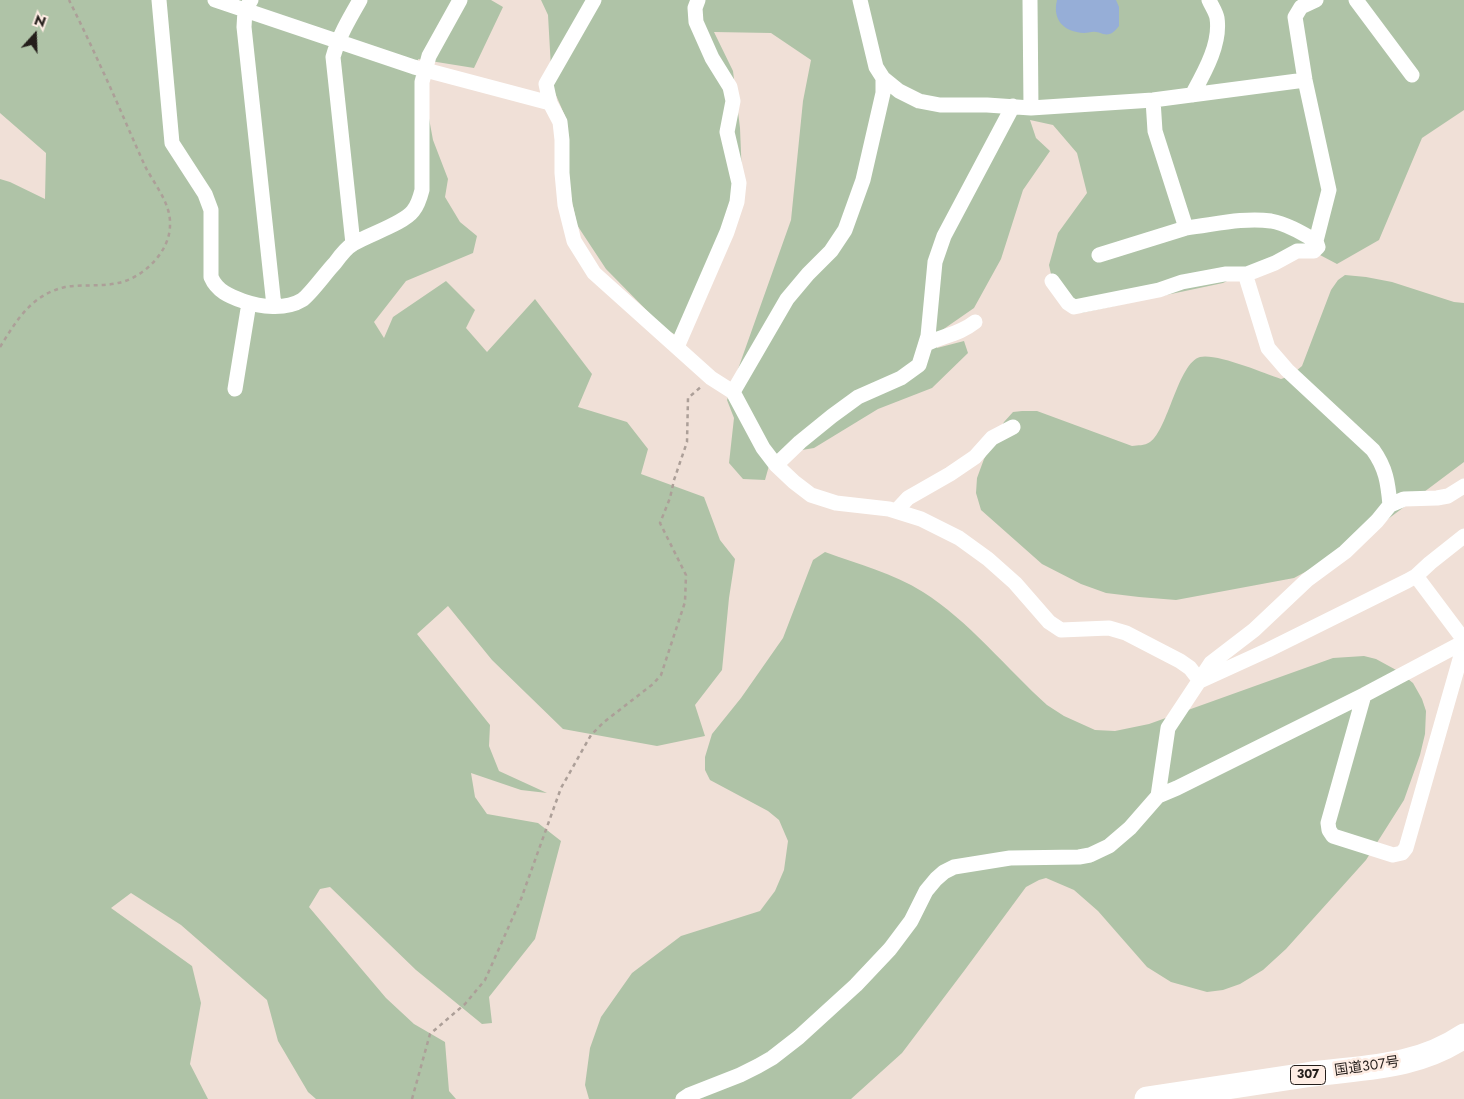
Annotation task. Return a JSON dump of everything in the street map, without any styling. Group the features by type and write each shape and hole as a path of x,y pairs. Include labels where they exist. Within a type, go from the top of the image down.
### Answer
{"highway":[{"name":"国道307号","path":"1147,1099 1309,1075 1378,1068 1434,1052 1464,1036"}],"street":[{"path":"159,0 172,143 205,194 211,210 211,277 215,285 230,296 249,303 274,306 290,305 304,299 353,244 413,212 419,202 422,190 422,82 429,56 460,0"},
{"path":"215,0 248,5 337,42 425,70 550,103"},
{"path":"353,244 332,57 337,42 360,0"},
{"path":"594,0 546,84 550,103 560,122 565,205 574,241 594,273 711,378 732,392 763,448 776,465 811,495 836,503 889,509 921,519 959,538 988,559 1015,584 1049,622 1061,630 1109,628 1126,633 1180,661 1190,668 1200,682"},
{"path":"677,347 728,232 737,202 738,184 726,132 733,102 730,87 712,58 696,22 695,8 698,0"},
{"path":"860,0 876,67 883,78 899,91 919,101 940,105 987,104 1031,108 1154,100 1305,80"},
{"path":"1030,0 1031,108"},
{"path":"1192,95 1208,67 1217,35 1217,17 1209,0"},
{"path":"1052,280 1068,303 1074,306 1159,290 1182,282 1225,274 1246,274 1275,263 1298,251 1314,251 1318,247 1316,242 1328,190 1305,80 1295,17 1301,7 1316,0"},
{"path":"1356,0 1412,75"},
{"path":"248,5 244,27 274,306"},
{"path":"732,392 787,299 831,251 845,230 863,180 883,93 883,78"},
{"path":"1154,100 1155,131 1186,228"},
{"path":"776,465 819,426 858,397 901,378 919,365 928,336 935,262 944,236 1013,106"},
{"path":"1099,254 1186,228 1245,220 1271,221 1299,230 1316,242"},
{"path":"1246,274 1268,348 1287,370 1373,450 1380,461 1388,482 1390,506"},
{"path":"235,389 249,303"},
{"path":"926,344 966,330 975,322"},
{"path":"896,511 908,498 956,470 975,457 992,438 1013,427"},
{"path":"1158,796 1168,728 1211,663 1254,630 1307,580 1345,552 1390,506 1404,499 1448,496 1464,486"},
{"path":"1200,682 1277,646 1416,576 1464,536"},
{"path":"1416,576 1464,642"},
{"path":"684,1099 689,1094 740,1075 758,1066 772,1058 799,1037 856,985 890,948 912,921 926,891 944,872 954,867 1010,858 1079,857 1090,855 1109,846 1130,828 1158,796 1464,642"},
{"path":"1364,694 1328,823 1329,830 1333,836 1393,855 1402,853 1406,848 1464,642"}],"path":[{"path":"0,347 22,313 45,294 65,287 118,283 137,275 158,258 168,239 170,224 167,206 146,167 69,0"},
{"path":"412,1099 430,1034 465,1004 485,980 521,899 561,788 591,735 604,722 653,684 660,675 685,602 686,575 660,523 670,498 686,442 688,398 711,378"}],"green space":[{"path":"0,0 491,0 503,7 474,68 418,59 433,140 448,179 445,197 460,222 477,236 473,253 406,281 374,322 384,338 393,317 446,281 475,310 466,328 487,352 535,299 592,374 578,407 627,422 648,449 641,474 704,497 720,540 735,559 722,670 695,705 705,736 657,746 563,729 492,660 448,606 417,634 490,725 489,746 499,771 547,793 521,790 471,773 475,797 487,814 538,823 561,841 535,939 489,997 492,1023 482,1024 416,970 330,887 320,889 309,907 386,998 414,1024 445,1042 449,1091 456,1099 316,1099 308,1092 278,1041 267,1000 181,925 131,893 111,908 192,966 201,1003 190,1064 208,1099 0,1099 0,179 45,199 46,153 0,113"},
{"path":"541,0 1464,0 1464,110 1422,138 1379,240 1337,264 1301,245 1223,283 1081,313 1055,292 1049,265 1058,233 1087,193 1077,153 1053,125 1030,120 1036,138 1050,151 1023,190 1001,259 974,308 938,333 937,348 964,341 968,353 932,388 878,409 814,448 772,455 765,480 743,479 729,463 734,418 727,400 791,220 803,101 811,60 771,33 714,32 733,71 740,128 743,201 683,339 665,329 606,269 577,225 566,173 565,116 552,86 548,15"},
{"path":"1345,275 1392,282 1454,302 1464,303 1464,462 1348,549 1294,578 1176,600 1139,597 1106,593 1081,584 1042,564 981,510 976,493 977,478 984,459 1004,422 1013,412 1037,411 1132,446 1148,443 1156,435 1162,424 1185,371 1192,362 1200,357 1217,358 1281,379 1290,376 1302,366 1331,290 1338,280"},
{"path":"825,552 888,574 912,585 940,603 956,616 1047,705 1064,716 1095,730 1115,731 1149,724 1333,658 1364,656 1376,659 1398,671 1413,683 1426,711 1425,734 1420,755 1404,800 1366,860 1286,949 1263,970 1240,984 1223,990 1207,992 1171,982 1147,967 1098,911 1074,890 1046,878 1026,887 902,1053 851,1099 589,1099 585,1085 590,1048 601,1017 632,973 681,936 760,911 775,891 784,870 788,841 779,820 768,811 710,780 705,770 705,757 712,734 741,698 783,638 813,560"}],"water":[{"path":"1057,0 1116,0 1119,7 1119,26 1111,34 1099,32 1084,33 1071,30 1061,24 1058,19 1056,13"}]}
